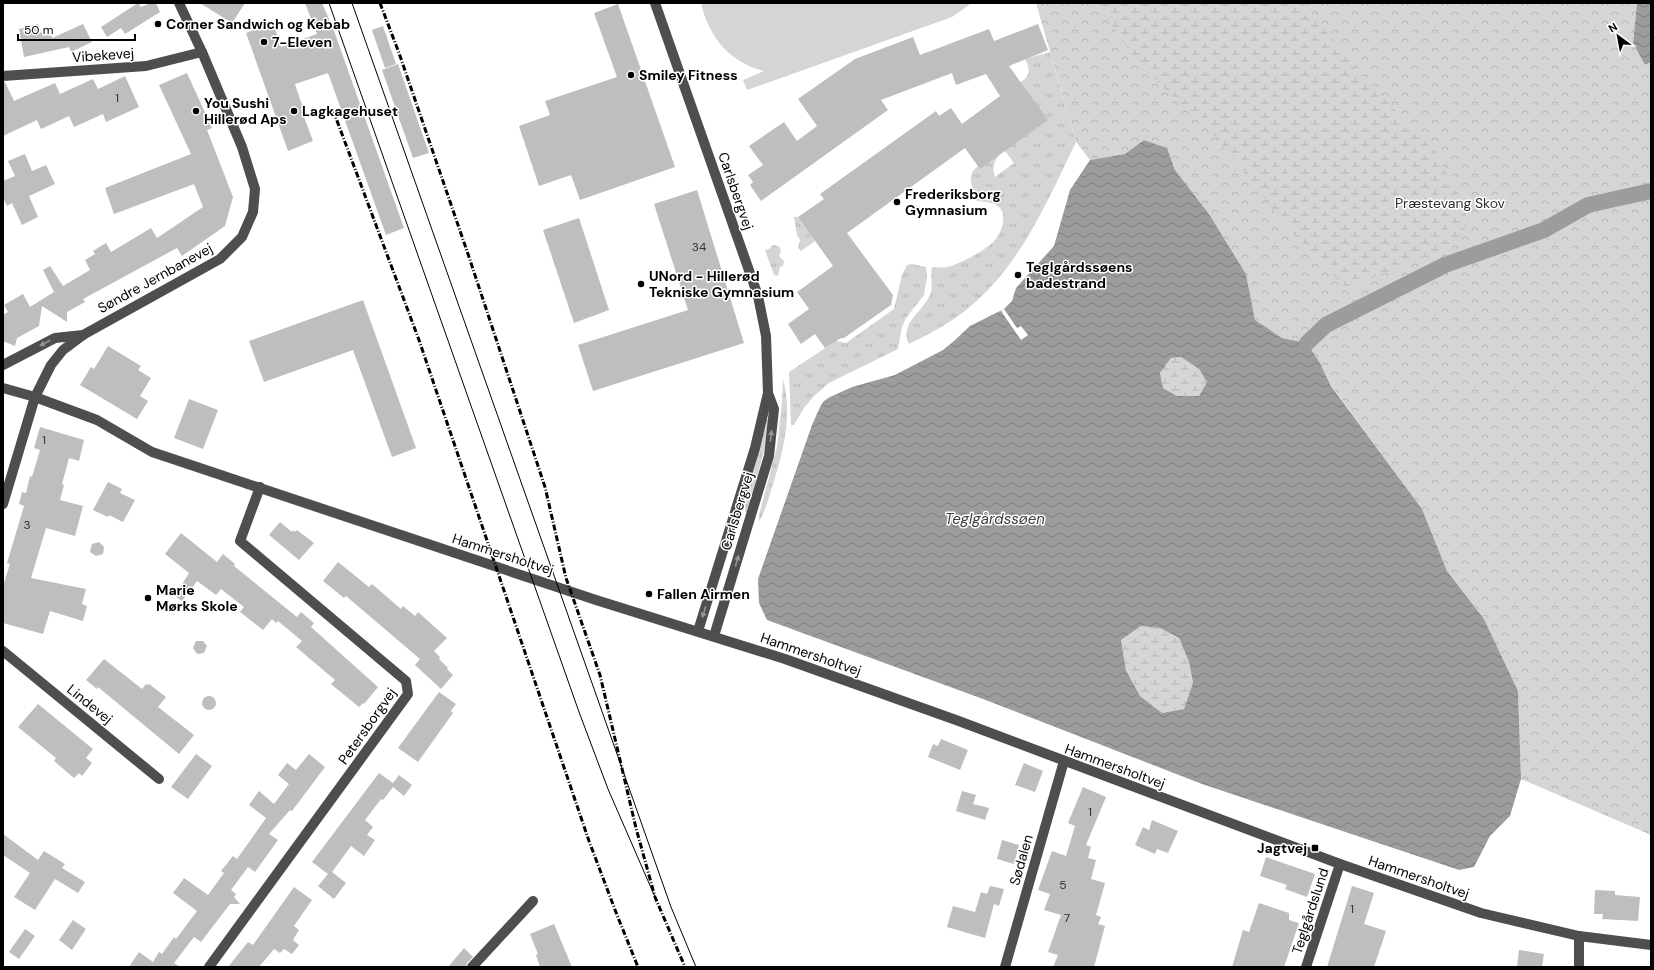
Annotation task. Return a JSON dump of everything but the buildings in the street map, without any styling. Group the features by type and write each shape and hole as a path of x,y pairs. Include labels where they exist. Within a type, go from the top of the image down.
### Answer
{"street":[{"name":"Søndre Jernbanevej","path":"3,504 35,397 51,365 63,350 83,335 220,259 242,236 249,224 253,212 255,189 242,147 202,52 179,3"},
{"name":"Carlsbergvej","path":"655,3 758,296 766,336 768,393 755,448 698,631"},
{"name":"Vibekevej","path":"3,76 146,66 202,52"},
{"path":"3,365 55,338 83,335"},
{"path":"3,388 35,397"},
{"name":"Carlsbergvej","path":"714,636 769,456 774,409 768,393"},
{"name":"Hammersholtvej","path":"35,397 97,420 152,452 596,600 786,659 927,709 1340,864 1481,913 1579,936 1651,945"},
{"name":"Petersborgvej","path":"209,967 408,694 406,681 240,541 260,487"},
{"name":"Lindevej","path":"3,651 159,779"},
{"name":"Sødalen","path":"1005,967 1064,761"},
{"name":"Teglgårdslund","path":"1306,967 1340,864"},
{"path":"472,967 534,901"},
{"path":"1579,936 1579,967"}],"green space":[{"path":"701,3 972,3 952,17 747,90 743,80 764,71 741,62 722,46 709,26"},
{"name":"Præstevang Skov","path":"1036,3 1637,3 1633,43 1645,65 1651,62 1651,835 1521,779 1518,691 1484,619 1447,571 1422,509 1331,385 1320,363 1307,343 1282,338 1255,320 1246,274 1209,214 1175,170 1167,148 1144,140 1125,154 1090,160 1076,142"},
{"path":"1097,3 1302,3 1305,5 1362,76 1436,152 1468,220 1458,244 1347,288 1289,230 1216,137 1139,65"},
{"path":"1050,52 1076,142 1054,188 1017,254 985,293 953,320 909,344 907,330 914,317 928,299 931,292 932,267 948,267 982,251 994,241 1000,232 1003,217 1000,208 989,203 977,201 971,183 971,176 973,171 982,163 999,155 994,165 995,177 1014,163 1005,151 1020,82 1028,75 1029,69 1025,59"},
{"path":"794,217 798,217 815,241 801,251 798,248 800,240 797,235"},
{"path":"773,245 779,246 781,251 779,256 784,261 783,266 780,267 778,276 774,275 765,250 769,249"},
{"path":"912,264 926,267 927,277 924,295 906,318 902,327 898,349 829,383 813,397 804,408 794,425 791,425 789,372 836,341 846,343 894,309 902,275 907,265"},
{"path":"1181,357 1199,369 1207,382 1199,396 1177,396 1163,388 1160,373 1171,358"},
{"path":"783,379 786,393 787,420 783,447 767,504 759,522 759,515 777,447"},
{"path":"765,419 769,419 764,451 747,513 745,512 745,492"},
{"path":"1141,626 1160,628 1179,638 1189,662 1193,684 1184,709 1162,713 1140,696 1126,669 1121,640"}],"water":[{"path":"1637,3 1651,3 1651,62 1645,65 1633,43"},
{"name":"Teglgårdssøen","path":"1144,140 1167,148 1175,170 1209,214 1246,274 1255,320 1282,338 1307,343 1320,363 1331,386 1422,509 1447,571 1484,619 1518,691 1521,779 1510,816 1490,836 1474,867 1459,870 1202,784 983,699 767,620 759,603 758,579 812,425 824,401 852,387 895,375 943,350 970,326 1004,309 1012,301 1016,288 1054,246 1070,190 1090,160 1125,154","holes":["1181,357 1199,369 1207,382 1199,396 1177,396 1163,388 1160,373 1171,358","1141,626 1160,628 1179,638 1189,662 1193,683 1184,709 1162,713 1140,696 1126,670 1121,640"]}],"pier":[{"path":"1004,309 1017,328 1021,326 1028,335 1021,340 1001,311"}],"waterway":[{"path":"1307,343 1326,325 1445,265 1544,230 1588,205 1651,191"}],"tram line":[{"path":"329,3 579,712 608,789 655,897"},
{"path":"352,3 671,907 696,967"}],"railway":[{"path":"380,3 399,53 468,254 545,487 566,578 600,675 636,828 655,897 685,967"},
{"path":"333,110 419,340 589,841 638,967"}],"place":[{"name":"Corner Sandwich og Kebab","path":"158,24"},
{"name":"7-Eleven","path":"264,42"},
{"name":"Smiley Fitness","path":"631,75"},
{"name":"You Sushi Hillerød Aps","path":"196,111"},
{"name":"Lagkagehuset","path":"294,111"},
{"name":"Frederiksborg Gymnasium","path":"897,202"},
{"name":"Teglgårdssøens badestrand","path":"1018,275"},
{"name":"UNord - Hillerød Tekniske Gymnasium","path":"641,284"},
{"name":"Fallen Airmen","path":"649,594"},
{"name":"Marie Mørks Skole","path":"148,598"},
{"name":"Jagtvej","path":"1315,848"}]}
